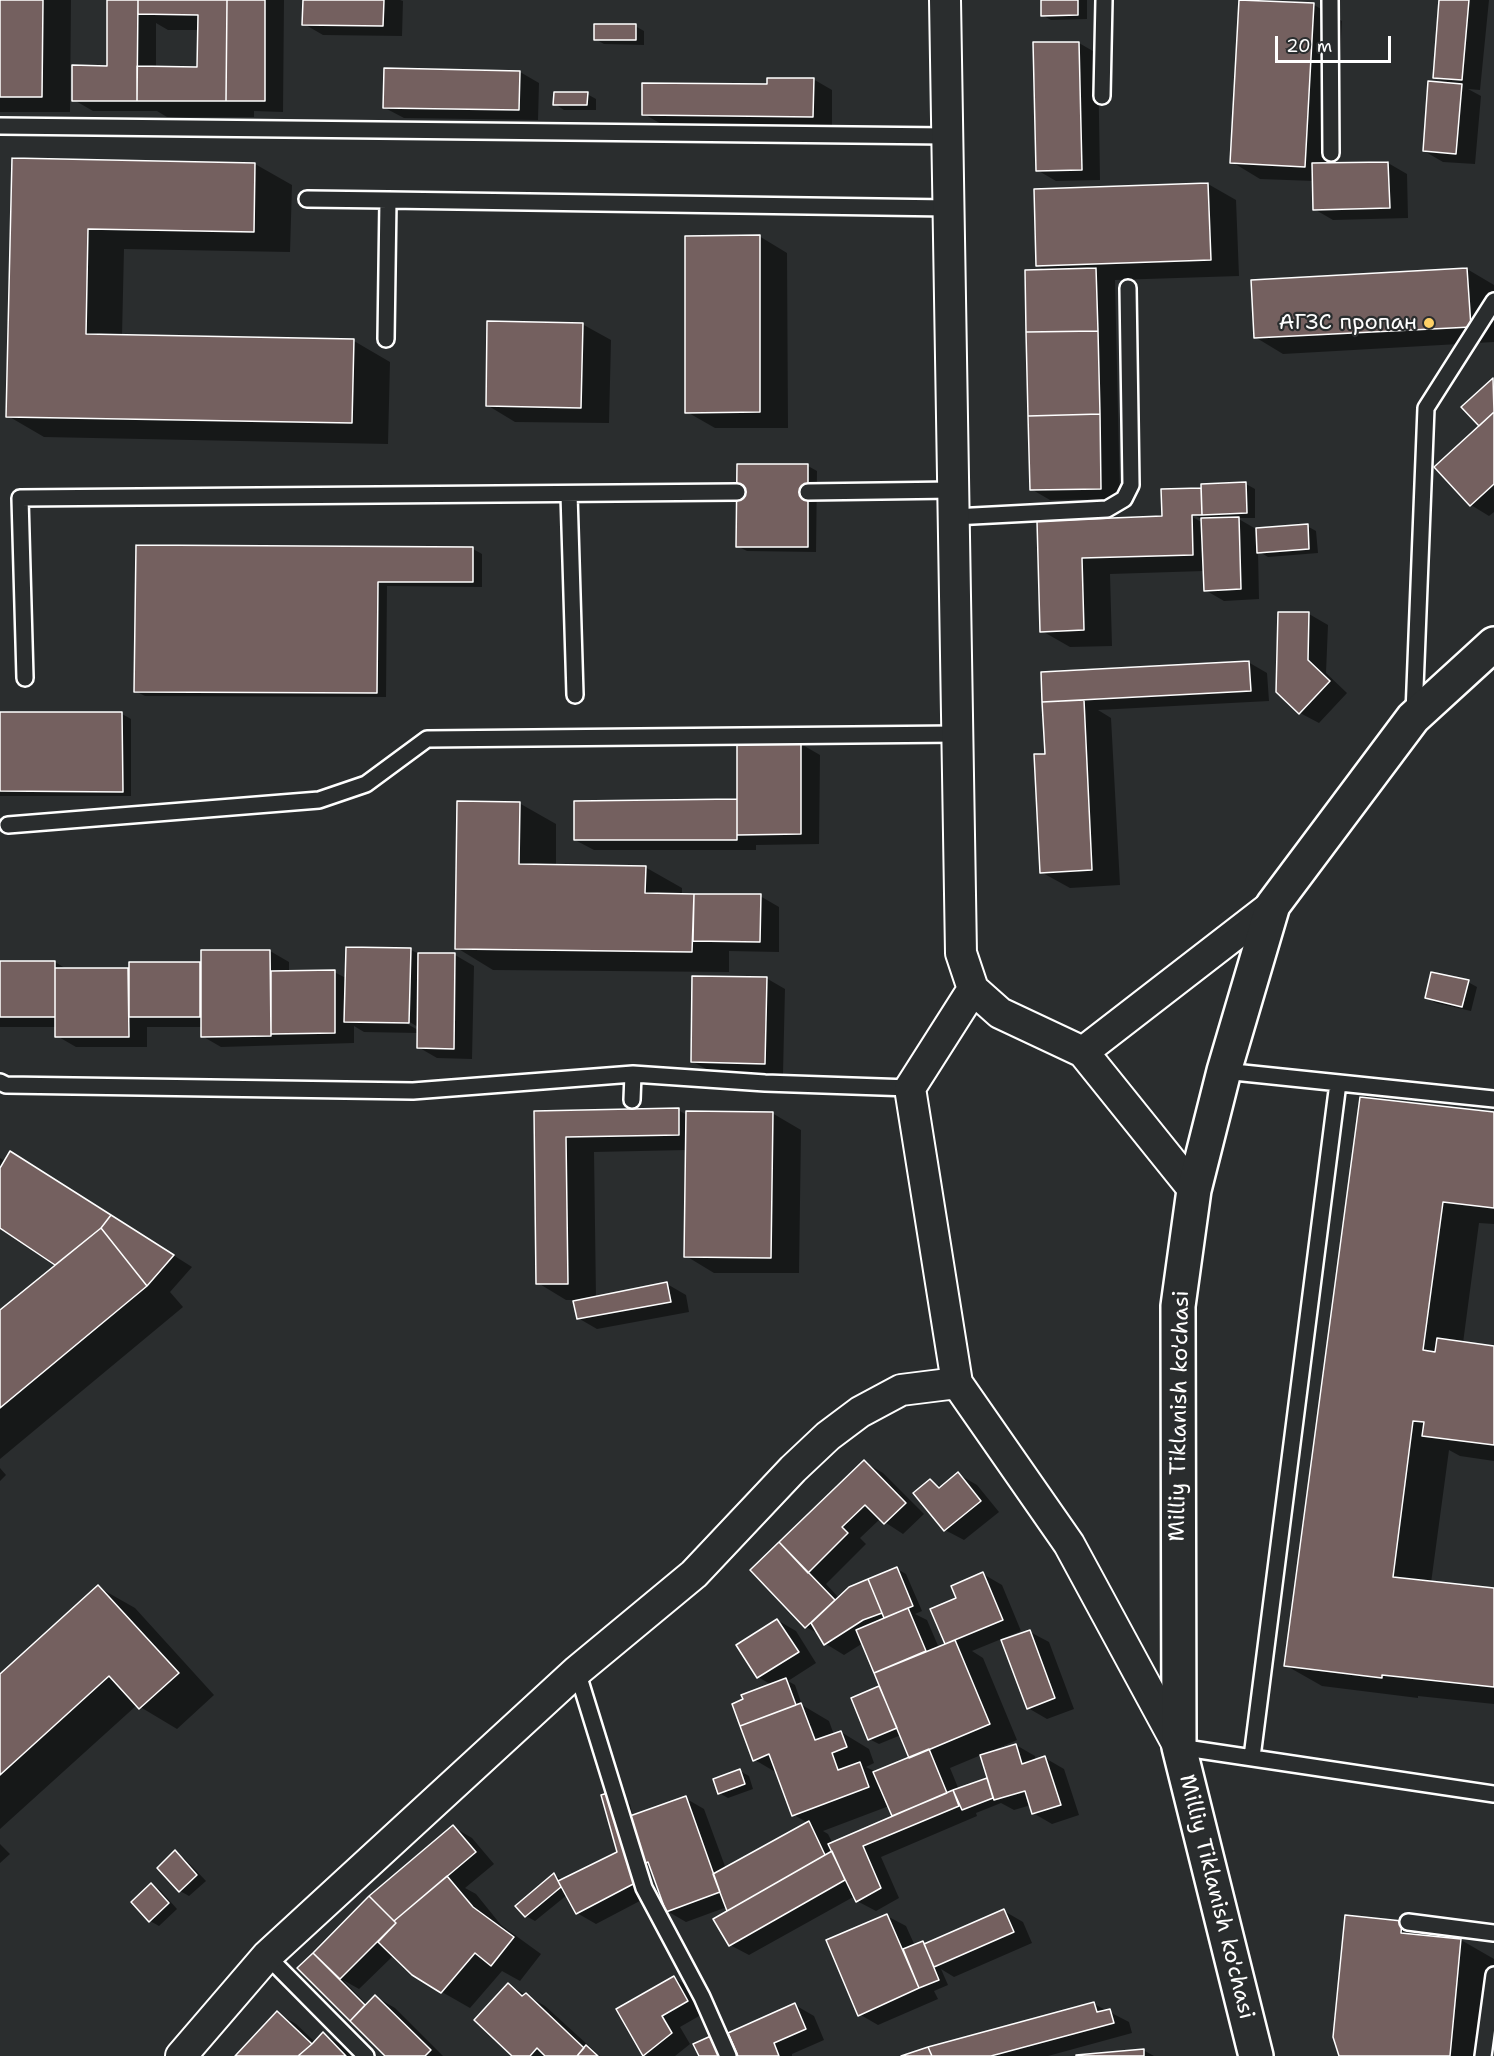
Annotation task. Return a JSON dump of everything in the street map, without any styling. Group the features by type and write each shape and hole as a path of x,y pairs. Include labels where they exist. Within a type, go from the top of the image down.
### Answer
{"main road":[{"name":"Milliy Tiklanish ko'chasi","path":"1256,2056 1179,1747 1178,1306 1194,1190 1224,1071 1273,905 1413,718 1494,644"}],"street":[{"path":"945,0 961,953 973,989 999,1013 1083,1052 1194,1190"},
{"path":"1083,1052 1273,905"},
{"path":"973,989 910,1088 957,1383 1069,1544 1179,1747"},
{"path":"181,2056 267,1956 577,1671 694,1574 793,1469 828,1437 852,1418 901,1390 957,1383"}],"lane":[{"path":"1102,96 1104,0"},
{"path":"1330,0 1331,153"},
{"path":"0,126 947,136"},
{"path":"307,199 948,208"},
{"path":"386,339 388,200"},
{"path":"808,492 953,503 1107,509 1124,499 1131,485 1128,288"},
{"path":"1413,718 1426,408 1494,301"},
{"path":"25,678 21,498 737,492"},
{"path":"569,494 575,695"},
{"path":"8,825 319,800 366,784 427,739 958,734"},
{"path":"1224,1071 1494,1099"},
{"path":"0,1082 6,1085 413,1092 633,1074 765,1083 910,1088"},
{"path":"632,1100 633,1074"},
{"path":"1252,1757 1338,1083"},
{"path":"577,1671 644,1888 702,1997 728,2056"},
{"path":"1179,1747 1494,1794"},
{"path":"1408,1922 1494,1933"},
{"path":"267,1956 366,2056"},
{"path":"1483,2056 1494,1975"}],"building":[{"path":"0,0 43,0 42,97 0,97"},
{"path":"107,0 138,0 137,101 72,101 72,65 107,66"},
{"path":"138,0 227,0 226,101 137,101 137,66 197,67 198,15 138,14"},
{"path":"227,0 265,0 265,101 226,101"},
{"path":"303,0 384,0 383,26 302,25"},
{"path":"1041,0 1078,0 1078,15 1041,16"},
{"path":"1239,0 1314,3 1305,167 1230,163"},
{"path":"1439,0 1469,0 1462,80 1433,78"},
{"path":"594,24 636,24 636,40 594,40"},
{"path":"1033,42 1079,42 1082,170 1036,171"},
{"path":"384,68 520,71 519,110 383,108"},
{"path":"767,78 814,78 813,117 642,115 642,83 767,84"},
{"path":"1428,81 1462,84 1456,154 1423,151"},
{"path":"554,92 588,92 587,105 553,105"},
{"path":"12,158 255,163 254,232 88,229 86,334 354,339 352,423 6,417"},
{"path":"1388,162 1390,208 1313,210 1312,163"},
{"path":"1208,183 1211,260 1036,266 1034,189"},
{"path":"760,235 760,412 685,413 685,236"},
{"path":"1096,268 1098,331 1026,332 1025,270"},
{"path":"1467,268 1471,327 1254,338 1251,280"},
{"path":"487,321 583,323 581,408 486,406"},
{"path":"1098,331 1100,414 1028,416 1026,332"},
{"path":"1493,378 1494,412 1479,426 1461,407"},
{"path":"1494,412 1494,484 1470,506 1434,467"},
{"path":"1100,414 1101,489 1030,490 1028,416"},
{"path":"737,464 808,464 808,547 736,547"},
{"path":"1246,482 1247,513 1202,515 1201,484"},
{"path":"1201,488 1202,515 1192,515 1193,555 1082,558 1084,630 1040,632 1037,521 1162,516 1161,489"},
{"path":"1239,517 1241,589 1204,591 1201,518"},
{"path":"1308,524 1309,549 1257,553 1256,528"},
{"path":"136,545 473,547 473,582 378,582 377,693 134,692"},
{"path":"1278,612 1309,612 1308,660 1330,681 1299,714 1276,692"},
{"path":"1249,661 1251,691 1042,702 1041,672"},
{"path":"1084,700 1092,870 1040,873 1034,754 1045,754 1042,702"},
{"path":"0,712 122,712 123,792 0,791"},
{"path":"801,742 801,834 737,835 737,743"},
{"path":"737,799 737,840 574,840 574,801"},
{"path":"457,801 520,802 519,864 646,866 645,893 694,894 692,952 455,949"},
{"path":"694,894 761,894 760,942 693,941"},
{"path":"346,947 411,948 409,1023 344,1022"},
{"path":"201,950 270,950 271,1036 201,1037"},
{"path":"418,953 455,953 454,1049 417,1048"},
{"path":"0,961 55,961 55,1017 0,1017"},
{"path":"129,962 200,962 200,1017 129,1017"},
{"path":"55,968 128,968 129,1037 55,1037"},
{"path":"335,970 335,1033 271,1034 271,971"},
{"path":"1431,972 1469,980 1462,1007 1425,998"},
{"path":"692,976 767,977 765,1064 691,1062"},
{"path":"1360,1097 1494,1112 1494,1208 1443,1202 1423,1350 1435,1352 1437,1338 1494,1346 1494,1445 1422,1436 1424,1422 1413,1421 1393,1577 1494,1588 1494,1687 1382,1675 1382,1678 1284,1666"},
{"path":"679,1108 679,1135 566,1137 568,1284 536,1284 534,1111"},
{"path":"686,1111 773,1112 771,1258 684,1257"},
{"path":"10,1151 111,1215 101,1228 55,1265 0,1228 0,1168"},
{"path":"111,1215 174,1255 147,1286 101,1228"},
{"path":"101,1228 147,1286 0,1408 0,1310"},
{"path":"667,1282 671,1302 577,1319 573,1301"},
{"path":"864,1460 906,1503 884,1524 865,1505 842,1527 848,1533 808,1573 779,1542"},
{"path":"958,1472 981,1501 944,1531 913,1493 930,1479 939,1488"},
{"path":"779,1542 835,1600 805,1628 750,1570"},
{"path":"897,1567 913,1606 884,1618 868,1579"},
{"path":"983,1572 1003,1620 945,1644 930,1609 956,1598 951,1586"},
{"path":"868,1579 882,1613 863,1620 824,1645 811,1623 849,1587"},
{"path":"98,1585 179,1673 139,1709 109,1676 0,1775 0,1674"},
{"path":"908,1608 926,1651 874,1673 856,1630"},
{"path":"777,1619 799,1652 757,1678 736,1645"},
{"path":"1030,1630 1055,1698 1027,1709 1001,1640"},
{"path":"955,1640 990,1724 909,1758 874,1673"},
{"path":"786,1678 796,1705 740,1726 732,1704 743,1699 741,1695"},
{"path":"879,1686 897,1728 868,1740 851,1698"},
{"path":"801,1703 815,1740 841,1731 847,1747 832,1753 838,1770 860,1762 869,1787 792,1816 769,1754 753,1761 740,1726"},
{"path":"1016,1744 1022,1764 1045,1756 1061,1805 1032,1814 1025,1791 994,1800 980,1755"},
{"path":"929,1749 947,1793 892,1816 873,1772"},
{"path":"740,1769 745,1784 718,1794 713,1779"},
{"path":"987,1778 993,1798 962,1810 953,1790"},
{"path":"953,1790 959,1806 863,1846 881,1888 856,1902 828,1844"},
{"path":"611,1792 637,1882 576,1914 558,1881 617,1852 601,1795"},
{"path":"686,1796 720,1892 666,1912 648,1862 644,1864 627,1817"},
{"path":"809,1821 825,1855 727,1911 713,1874"},
{"path":"453,1825 476,1852 394,1921 369,1896"},
{"path":"175,1850 197,1875 179,1892 157,1868"},
{"path":"832,1851 845,1880 729,1946 713,1919"},
{"path":"554,1873 561,1887 525,1917 515,1906"},
{"path":"447,1876 473,1907 514,1937 491,1966 475,1953 441,1993 412,1975 378,1942 396,1923 394,1921"},
{"path":"151,1883 169,1903 149,1922 131,1902"},
{"path":"369,1896 396,1923 340,1979 313,1953"},
{"path":"1004,1909 1014,1932 934,1967 924,1944"},
{"path":"887,1914 919,1988 858,2016 826,1940"},
{"path":"1345,1915 1402,1921 1401,1933 1461,1939 1450,2056 1339,2056 1333,2037"},
{"path":"923,1941 939,1980 919,1988 903,1949"},
{"path":"313,1953 365,2005 350,2021 297,1968"},
{"path":"674,1976 688,2001 662,2016 672,2033 643,2056 616,2009"},
{"path":"508,1983 522,1996 526,1993 584,2048 577,2056 545,2056 537,2048 530,2056 512,2056 474,2020"},
{"path":"375,1995 431,2050 425,2056 385,2056 350,2021"},
{"path":"1094,2002 1097,2012 1110,2009 1114,2023 991,2056 932,2056 928,2047"},
{"path":"795,2003 806,2029 774,2043 779,2056 738,2056 728,2033"},
{"path":"277,2011 312,2044 298,2056 235,2056"},
{"path":"323,2032 346,2056 298,2056 312,2044"},
{"path":"713,2035 719,2056 699,2056 693,2044"},
{"path":"586,2045 598,2056 577,2056"},
{"path":"928,2047 932,2056 901,2056"},
{"path":"1144,2049 1144,2056 1076,2056 1076,2055"}],"place":[{"name":"АГЗС пропан","path":"1429,323"}]}
